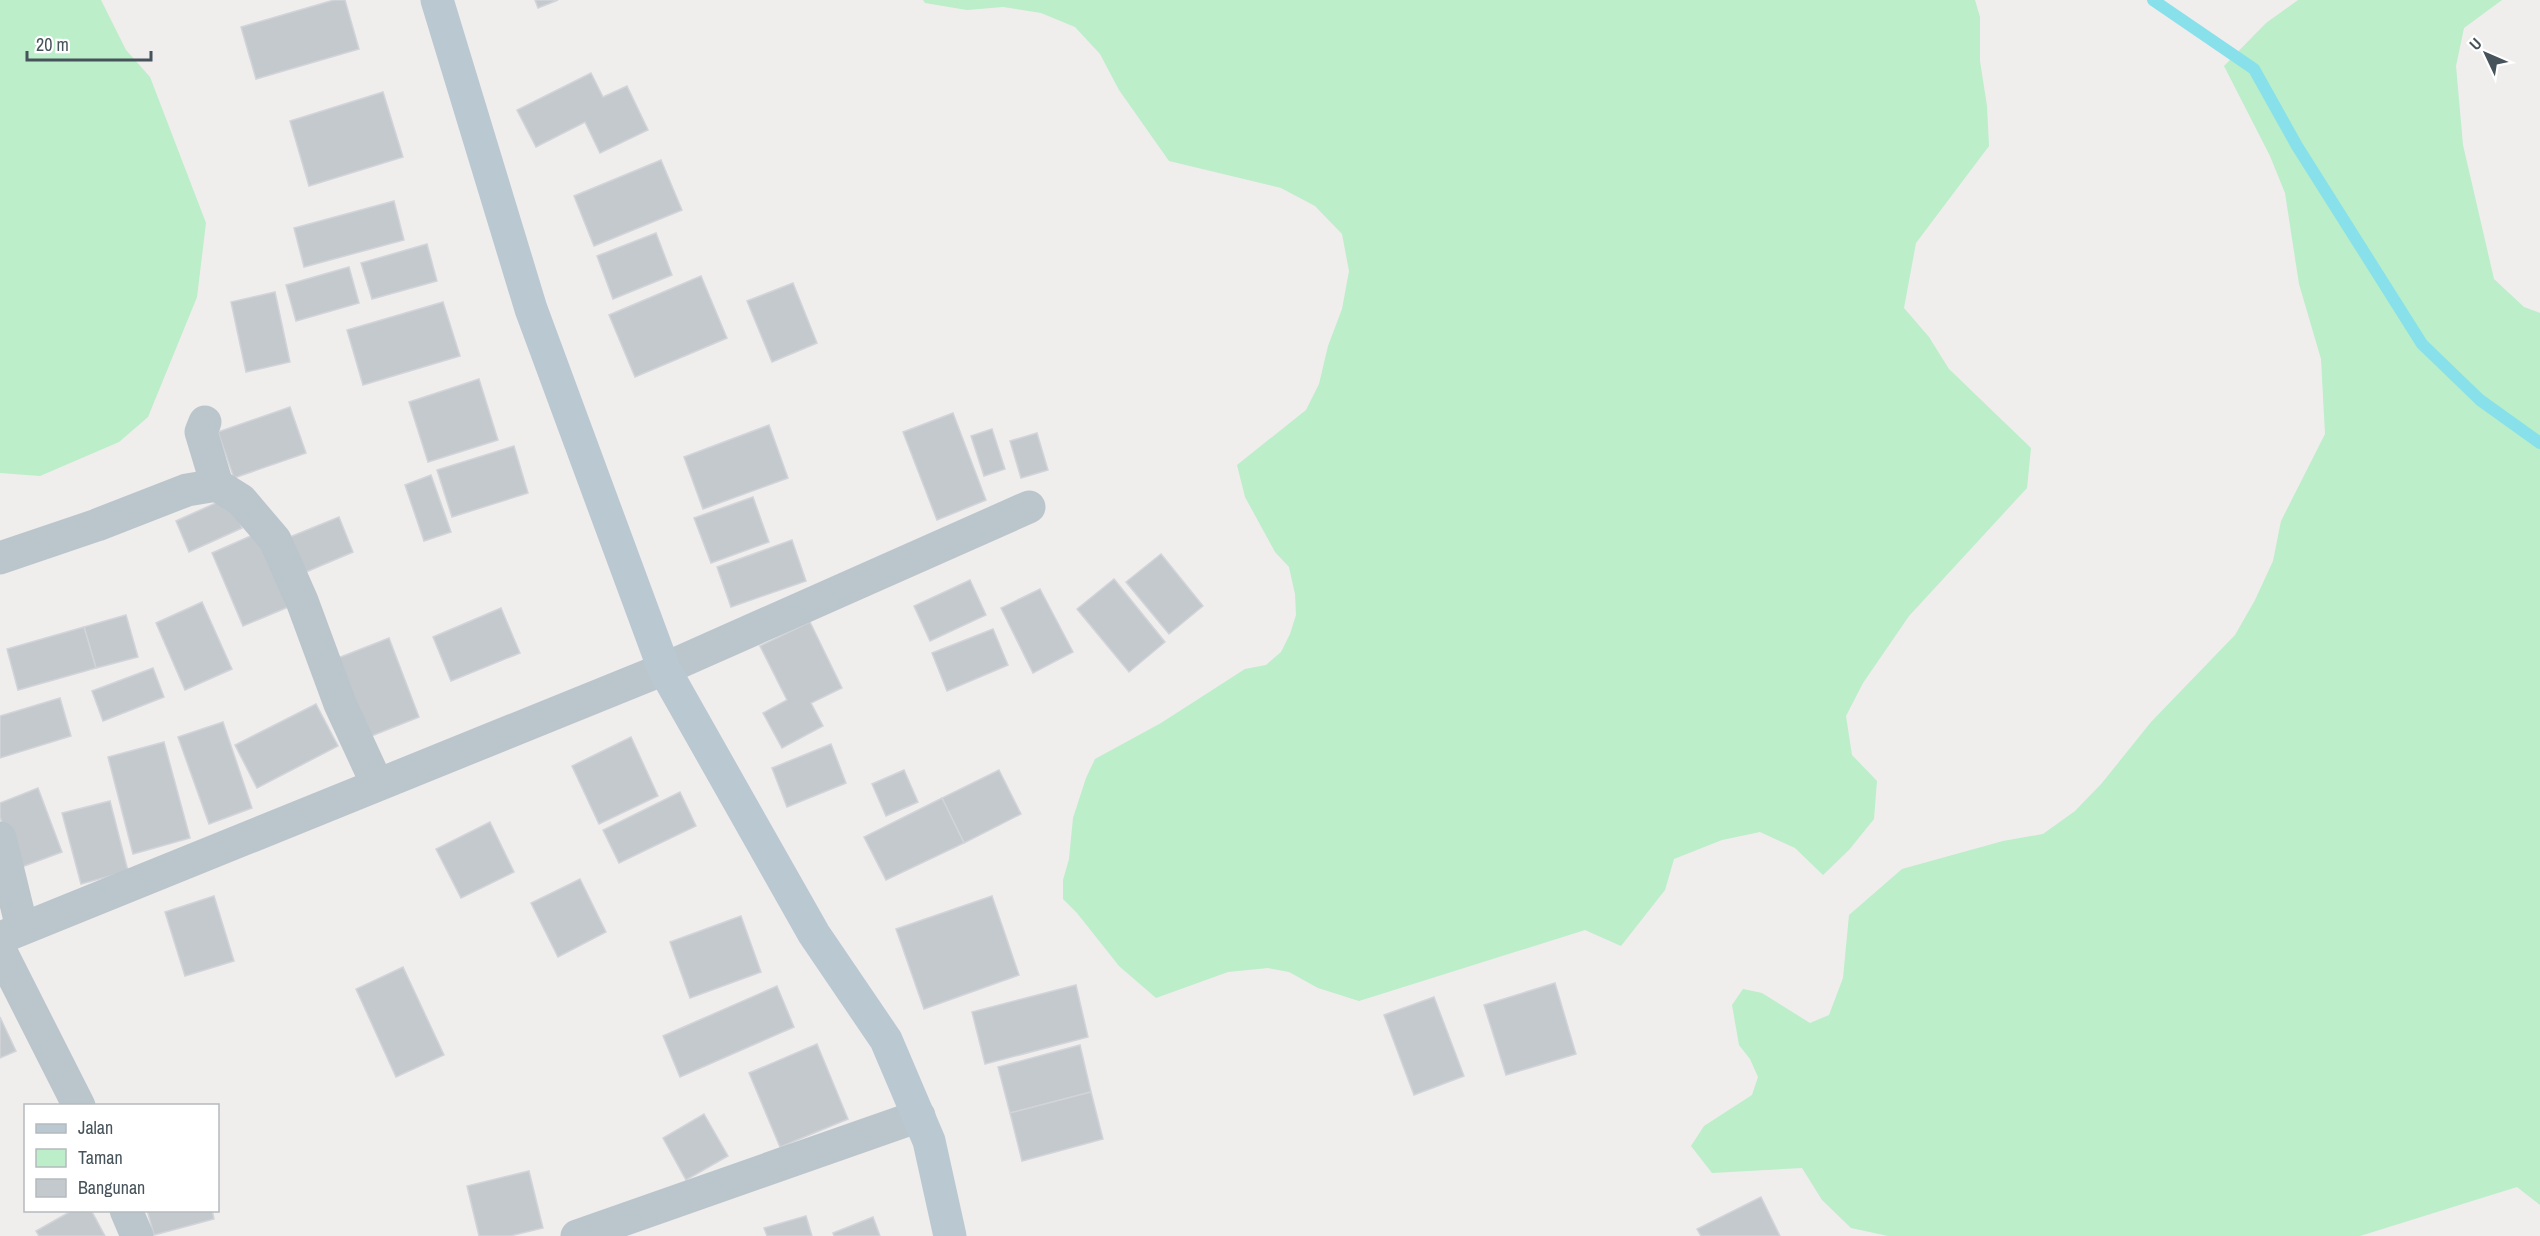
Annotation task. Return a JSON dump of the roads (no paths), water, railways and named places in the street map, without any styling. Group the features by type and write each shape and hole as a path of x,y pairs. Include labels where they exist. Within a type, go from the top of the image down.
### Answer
{"main road":[{"path":"437,0 531,309 664,669 814,934 886,1040 929,1141 950,1236"}],"street":[{"path":"205,422 201,432 217,485 241,500 275,540 302,601 340,704 377,784"},
{"path":"0,558 187,490 217,485"},
{"path":"7,939 377,784 664,669 1029,507"},
{"path":"0,837 7,939 78,1104"},
{"path":"577,1236 919,1116"},
{"path":"127,1212 137,1236"}],"waterway":[{"path":"2153,0 2254,69 2297,146 2422,344 2480,400 2540,443"}]}
